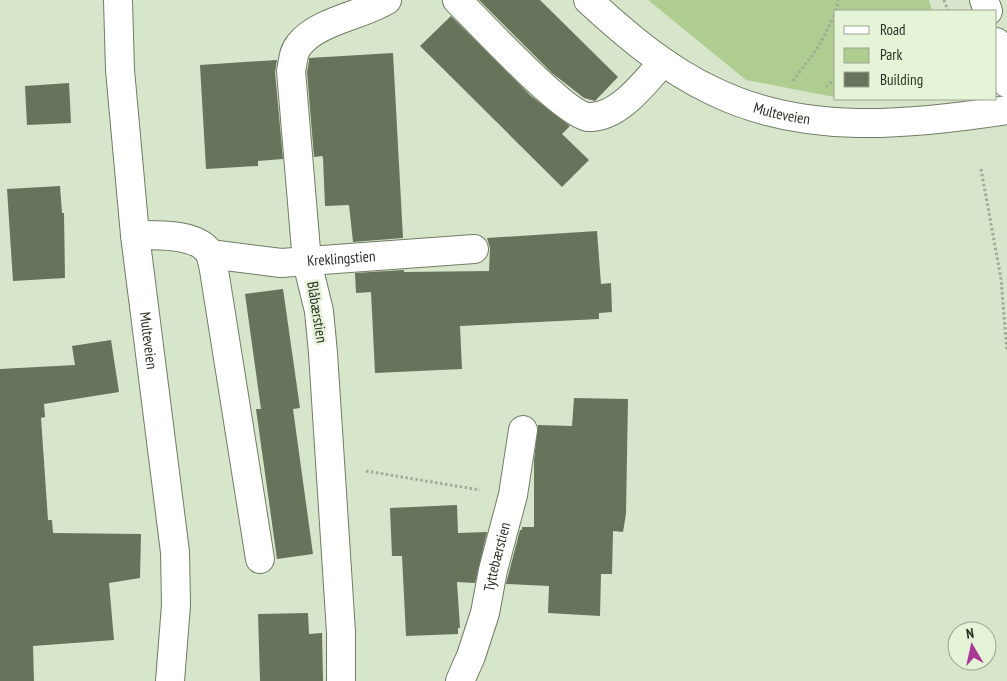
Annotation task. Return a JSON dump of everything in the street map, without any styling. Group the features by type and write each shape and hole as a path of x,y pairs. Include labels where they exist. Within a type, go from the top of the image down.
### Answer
{"street":[{"name":"Multeveien","path":"118,0 120,70 135,235 175,552 176,605 170,681"},
{"name":"Blåbærstien","path":"347,679 341,632 320,311 307,262 292,97 293,58 298,46 317,30 374,8 387,0"},
{"path":"457,0 556,97 578,113 587,117 600,115 624,103 663,62"},
{"name":"Multeveien","path":"588,0 663,62 713,92 744,104 796,118 833,122 906,123 1007,110"},
{"path":"997,46 1007,83"},
{"path":"135,235 169,235 202,245 210,254 260,559"},
{"name":"Kreklingstien","path":"210,254 281,263 474,249"},
{"name":"Tyttebærstien","path":"460,681 471,656 485,613 493,570 513,495 523,430"}],"path":[{"path":"787,88 819,46 834,16"},
{"path":"981,169 1001,279 1007,352"},
{"path":"330,467 513,495"}],"green space":[{"path":"648,0 929,0 932,10 834,10 834,97 746,80"}],"building":[{"path":"479,0 540,0 618,77 595,101 584,98 552,73"},
{"path":"451,16 531,96 570,126 562,134 589,160 562,187 420,46"},
{"path":"393,53 403,238 353,242 349,205 325,206 323,158 322,156 314,157 307,72 309,58"},
{"path":"277,60 275,72 283,159 258,161 258,166 206,169 200,65"},
{"path":"69,83 71,123 27,125 25,86"},
{"path":"60,186 62,213 64,213 65,278 13,281 7,189"},
{"path":"597,231 601,284 611,283 612,312 599,313 599,319 460,326 462,369 375,373 371,292 356,293 355,273 404,270 404,272 489,271 490,248 487,238"},
{"path":"283,289 300,408 293,409 313,554 277,559 256,409 261,409 245,294"},
{"path":"111,340 119,392 44,404 45,417 41,418 48,520 52,520 53,533 141,534 140,578 109,583 114,640 33,646 34,681 0,681 0,369 75,365 72,346"},
{"path":"574,398 628,399 626,514 623,532 613,531 612,574 601,574 600,616 548,613 549,586 506,584 520,530 522,530 522,527 534,527 534,460 538,425 572,426"},
{"path":"457,505 458,533 487,532 475,583 457,582 460,628 458,628 458,634 406,636 402,556 392,556 390,508"},
{"path":"308,613 309,634 322,633 323,681 260,681 258,614"}]}
